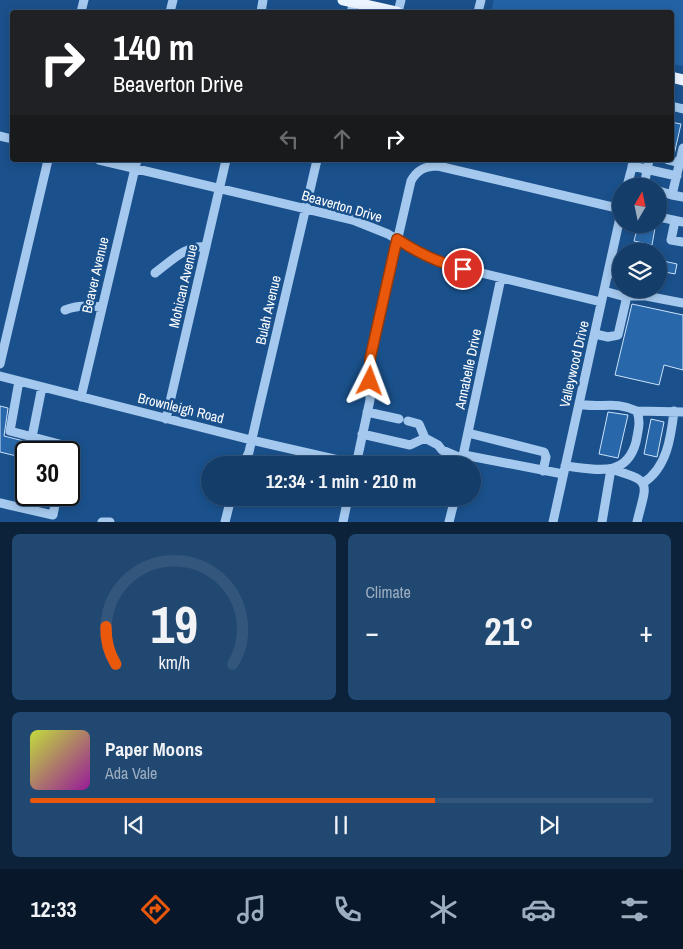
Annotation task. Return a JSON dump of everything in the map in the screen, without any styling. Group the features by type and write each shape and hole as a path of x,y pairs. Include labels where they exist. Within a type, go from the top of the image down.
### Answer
{"main road":[{"path":"349,5 384,10"}],"street":[{"path":"672,194 683,148"},
{"path":"0,364 48,162"},
{"name":"Beaverton Drive","path":"118,162 136,164 220,189 353,220 372,226 444,264 601,302"},
{"name":"Mohican Avenue","path":"166,418 226,162"},
{"name":"Bulah Avenue","path":"246,456 317,162"},
{"path":"674,162 680,163"},
{"path":"630,178 633,163 648,165 677,176"},
{"name":"Beaver Avenue","path":"81,397 136,164"},
{"path":"646,178 648,165"},
{"path":"358,456 371,391 370,359 411,181 419,170 431,166 612,207"},
{"path":"668,193 683,197"},
{"path":"679,222 671,240 683,242"},
{"name":"Valleywood Drive","path":"553,522 617,233"},
{"path":"155,273 191,248 198,245 206,247"},
{"path":"608,272 612,273"},
{"name":"Annabelle Drive","path":"464,456 501,278"},
{"path":"604,291 612,293"},
{"path":"595,334 608,337 618,334 627,298"},
{"path":"666,298 683,303"},
{"path":"65,310 73,306 101,307"},
{"name":"Brownleigh Road","path":"0,376 318,456"},
{"path":"19,380 10,431 48,441"},
{"path":"32,437 42,387"},
{"path":"579,404 598,406 607,404 626,407 636,412 678,412 668,448 652,478 644,483"},
{"path":"367,412 419,424 425,438 455,456"},
{"path":"481,462 543,470 611,469 626,463 633,451 640,422 636,412"},
{"path":"468,433 544,452 546,458 543,470"},
{"path":"362,434 410,446 425,438"},
{"path":"611,469 638,477 644,483 645,490 637,522"},
{"path":"602,522 611,469"},
{"path":"0,503 53,515 55,506"},
{"path":"225,522 229,506"},
{"path":"343,522 346,506"},
{"path":"450,522 453,506"},
{"path":"102,522 110,522"}],"shaded area":[{"path":"494,0 683,0 683,66 674,64 674,10 492,10"}],"building":[{"path":"674,123 681,124 674,155"},
{"path":"636,233 654,233 652,243 634,241"},
{"path":"667,262 677,264 675,274 667,272"},
{"path":"632,304 683,315 683,370 664,365 659,385 615,375"},
{"path":"0,406 8,408 4,436 24,441 15,441 15,456 0,452"},
{"path":"608,412 628,415 618,458 599,454"},
{"path":"651,419 664,422 657,457 644,454"}],"route":[{"path":"370,381 370,359 397,239 428,257 463,269"}]}
